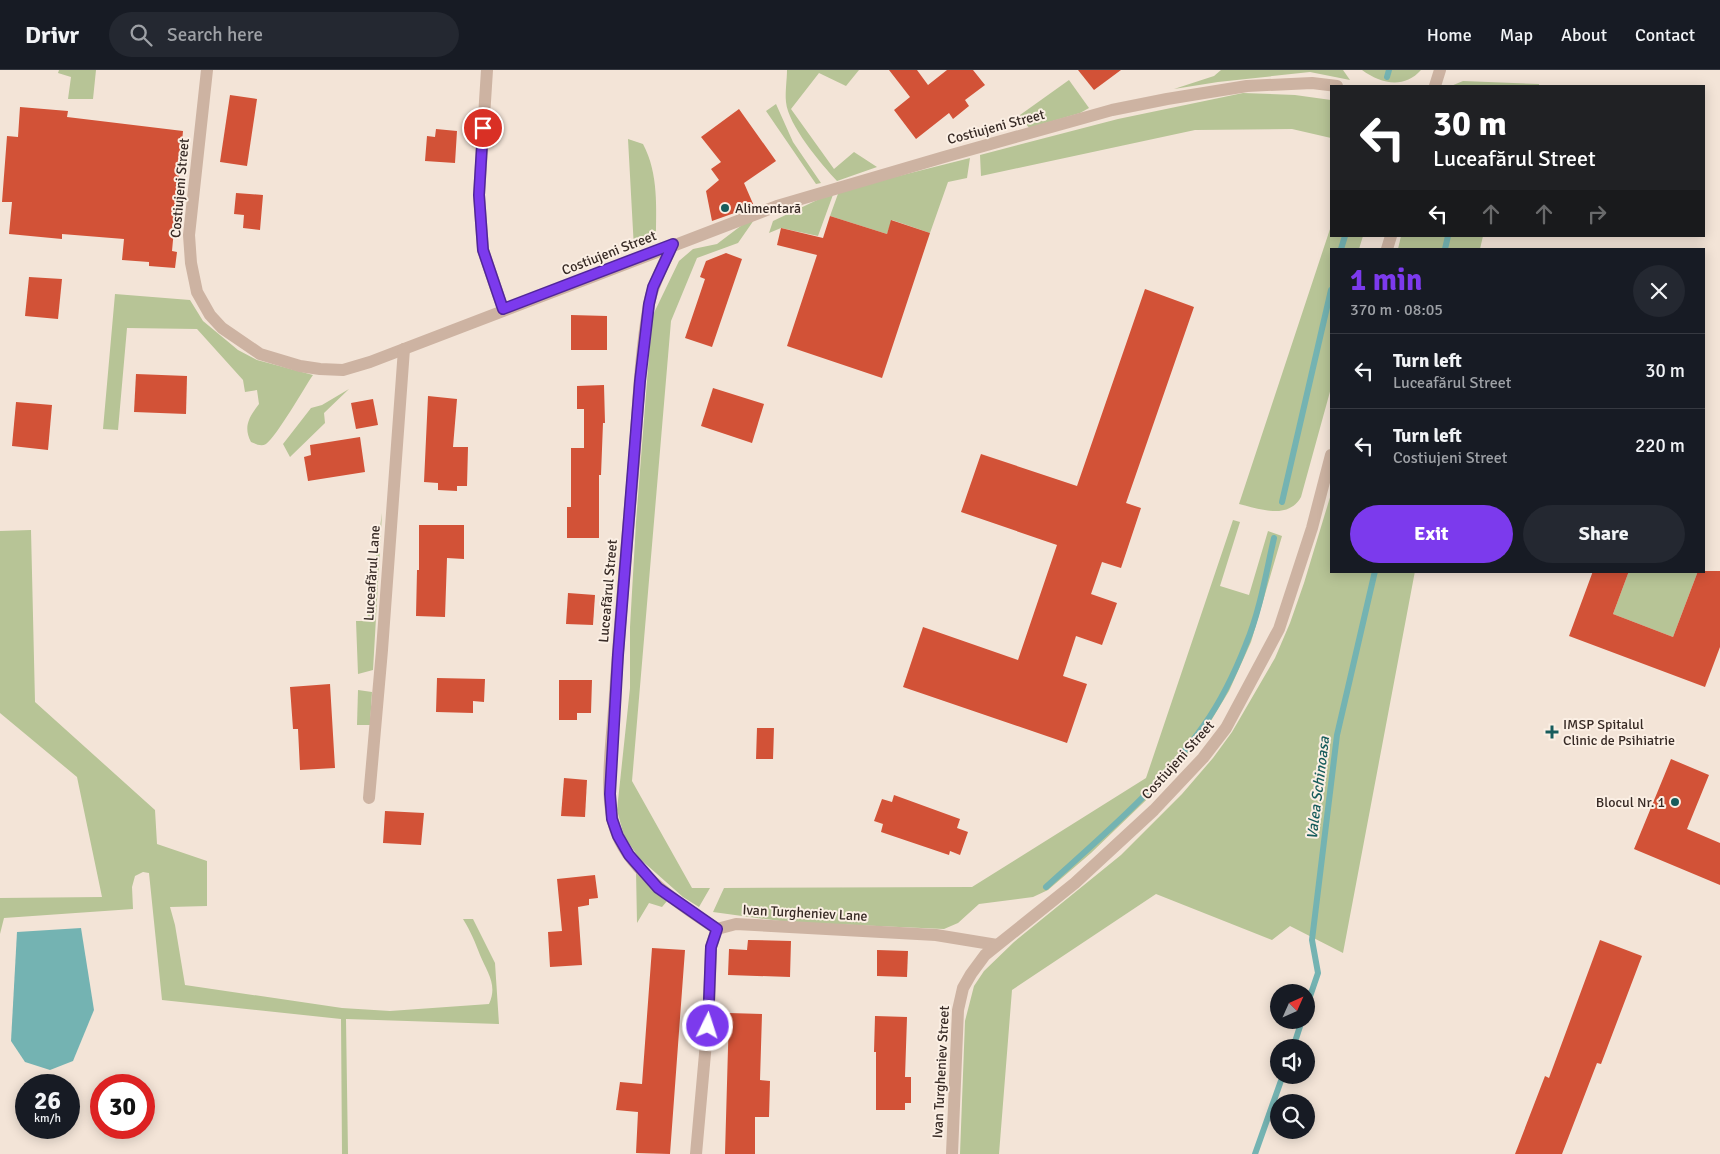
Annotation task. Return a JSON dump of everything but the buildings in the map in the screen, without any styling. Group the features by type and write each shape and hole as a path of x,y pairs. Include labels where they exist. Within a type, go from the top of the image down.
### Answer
{"street":[{"name":"Costiujeni Street","path":"207,70 189,235 191,263 197,292 210,315 222,328 260,354 300,366 342,370 404,349 503,309 777,206 1112,110 1247,86 1312,83 1330,85"},
{"path":"487,70 479,204 483,250 503,309"},
{"path":"1435,85 1440,70"},
{"name":"Luceafărul Street","path":"673,244 653,287 649,304 640,381 618,655 610,794 612,819 618,836 629,855 658,888 717,929"},
{"name":"Luceafărul Lane","path":"369,798 404,349"},
{"name":"Costiujeni Street","path":"976,966 997,945 1075,883 1154,810 1203,758 1226,728 1279,630 1312,528 1330,459"},
{"name":"Ivan Turgheniev Lane","path":"717,929 736,924 936,935 997,945"},
{"path":"696,1154 709,1008 711,947 717,929"},
{"name":"Ivan Turgheniev Street","path":"952,1154 958,1010 964,988 976,966"}],"green space":[{"path":"59,70 96,70 93,99 68,99 71,77 58,73"},
{"path":"787,70 859,70 846,86 819,73 791,109 834,169 854,152 877,167 837,181 814,155 799,133 788,111 786,102"},
{"path":"1221,70 1343,70 1350,80 1310,72 1174,89 1214,76"},
{"path":"1362,70 1421,70 1407,80 1392,82 1377,79"},
{"path":"1069,80 1089,108 1080,113 1029,128 1020,115"},
{"path":"1463,81 1539,84 1539,85 1453,85"},
{"path":"1243,93 1295,95 1330,100 1330,138 1292,129 1195,130 981,176 980,155 1118,119"},
{"path":"776,104 793,142 821,183 816,184 766,111"},
{"path":"628,139 643,144 652,167 656,191 656,241 634,249"},
{"path":"970,158 967,178 948,182 930,233 892,220 887,234 830,216 839,191"},
{"path":"834,192 818,236 781,228 769,233 773,221"},
{"path":"754,220 738,243 697,258 671,321 632,781 692,888 710,888 699,907 683,897 639,858 624,836 617,810 630,688 630,627 636,522 652,317 679,261 693,249 717,244 746,222"},
{"path":"1330,229 1330,237 1363,237 1359,248 1330,248 1330,392 1301,497 1295,504 1281,511 1264,510 1239,504"},
{"path":"1401,237 1483,237 1480,248 1398,248"},
{"path":"115,294 190,300 203,321 238,350 257,360 313,375 271,439 264,445 258,445 251,442 247,432 248,422 259,404 257,390 245,392 243,380 197,329 127,328 118,430 103,429"},
{"path":"349,389 324,413 325,423 290,457 283,444 311,408 322,405"},
{"path":"1330,497 1330,573 1415,573 1343,953 1290,926 1272,940 1156,894 1012,990 999,1154 960,1154 965,1021 974,986 984,971 1014,942 1121,855 1182,794 1213,758 1232,732 1275,658 1304,583"},
{"path":"382,513 373,670 358,674 356,621 367,621"},
{"path":"1233,520 1240,522 1220,586 1249,595 1268,531 1282,536 1251,642 1229,691 1200,739 1167,780 1091,853 1048,890 1033,897 979,904 958,923 944,929 787,922 713,912 724,888 972,887 1146,778"},
{"path":"31,530 35,702 155,810 157,844 207,861 207,906 170,907 175,925 185,985 342,1008 390,1011 489,1004 492,985 473,937 463,919 473,919 495,963 499,1024 346,1019 348,1154 342,1154 341,1019 162,1000 149,873 143,872 135,876 132,887 133,909 4,918 0,934 0,898 102,897 77,777 0,713 0,531"},
{"path":"1628,573 1697,573 1673,637 1613,614"},
{"path":"358,690 372,692 370,725 357,725"},
{"path":"636,870 667,901 662,907 649,903 637,923"}],"water":[{"path":"81,928 94,1010 73,1061 50,1070 25,1062 11,1041 17,932"}],"waterway":[{"path":"1387,77 1389,70"},
{"path":"1341,248 1345,237"},
{"name":"Valea Schinoasa","path":"1445,248 1448,237"},
{"path":"1282,502 1330,294"},
{"path":"1046,887 1130,811 1187,748 1210,716 1232,676 1251,631 1274,538"},
{"name":"Valea Schinoasa","path":"1314,984 1318,973 1312,940 1337,735 1375,573"},
{"name":"Valea Schinoasa","path":"1296,1039 1299,1029"},
{"name":"Valea Schinoasa","path":"1255,1154 1280,1084"}],"place":[{"name":"Alimentară","path":"725,208"},
{"name":"IMSP Spitalul Clinic de Psihiatrie","path":"1552,732"},
{"name":"Blocul Nr. 1","path":"1675,802"}],"route":[{"path":"483,128 479,195 483,250 503,309 673,244 653,287 649,304 640,381 618,655 610,794 612,819 618,836 629,855 658,888 717,929 713,936 711,947 708,1026"}]}
